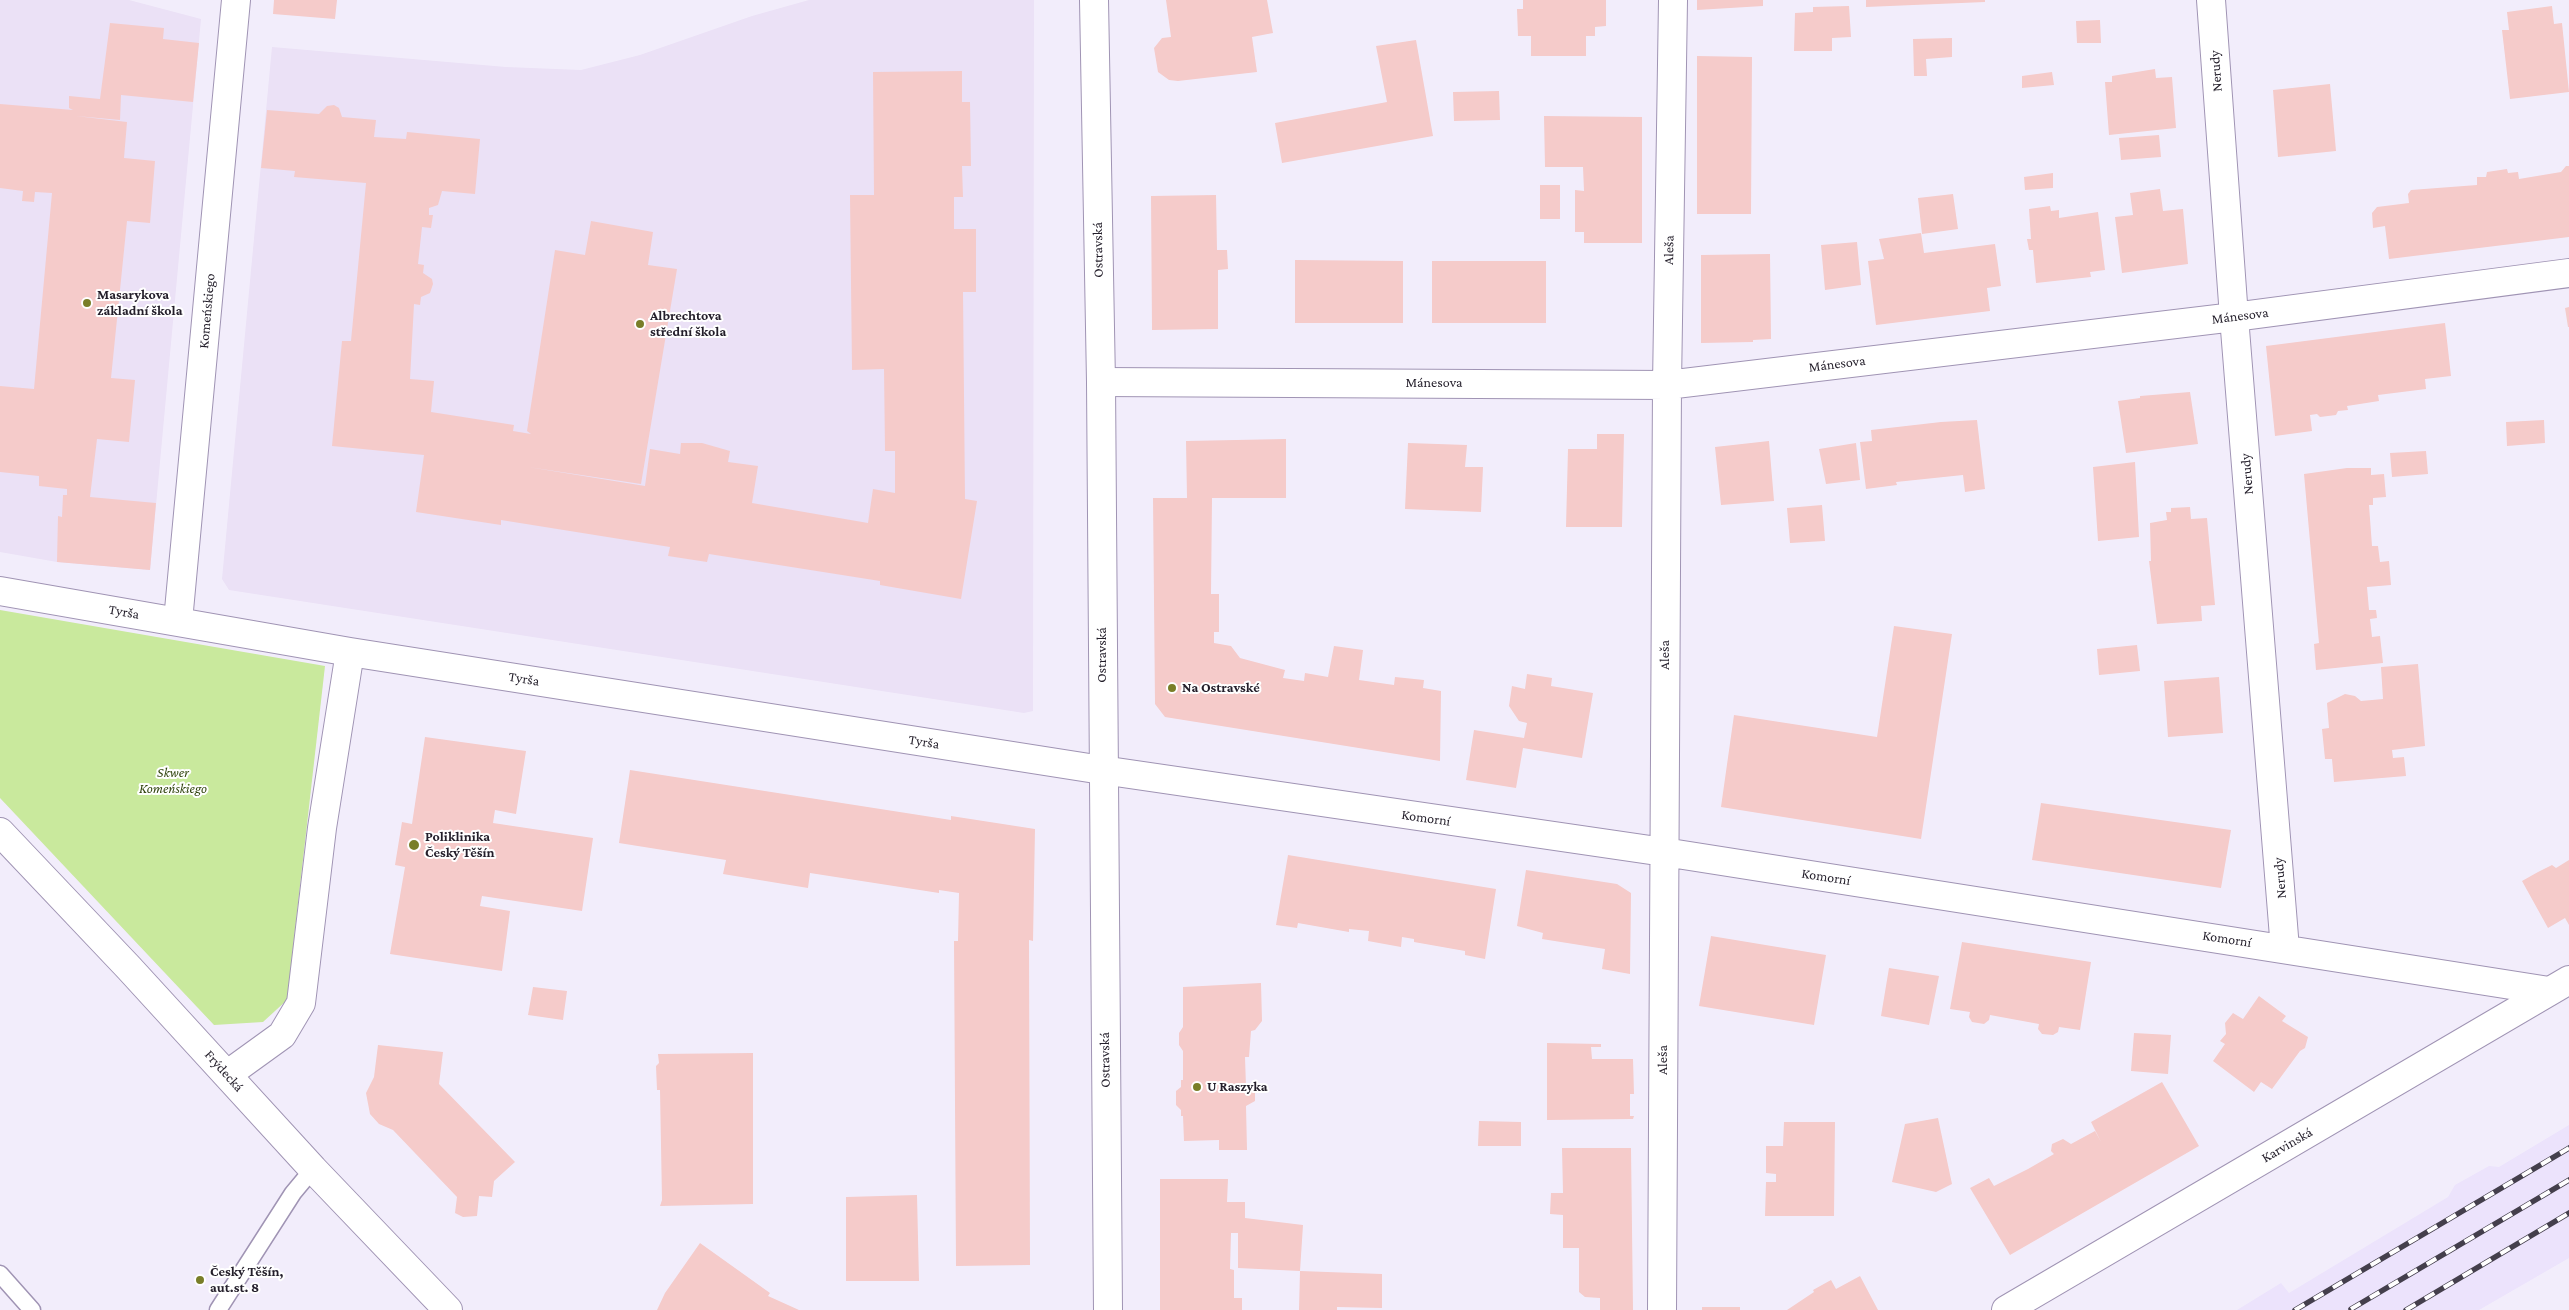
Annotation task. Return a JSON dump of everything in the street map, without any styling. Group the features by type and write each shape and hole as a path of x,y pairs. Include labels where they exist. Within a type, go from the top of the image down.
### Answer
{"street":[{"name":"Komeńskiego","path":"178,621 236,0"},
{"name":"Ostravská","path":"1094,0 1101,382 1102,770 1108,1310"},
{"name":"Aleša","path":"1662,1310 1667,385 1673,0"},
{"name":"Nerudy","path":"2211,0 2234,317 2286,948"},
{"name":"Mánesova","path":"1101,382 1667,385 2234,317 2569,273"},
{"name":"Tyrša","path":"0,591 350,652 1102,770"},
{"path":"228,1074 282,1035 301,1003 322,828 350,652"},
{"name":"Komorní","path":"1102,770 1664,852 2286,948 2559,986"},
{"name":"Frýdecká","path":"0,832 228,1074 313,1170 448,1310"},
{"name":"Karvinská","path":"2006,1310 2559,986"}],"lane":[{"path":"218,1310 293,1194 313,1170"},
{"path":"0,1274 32,1310"}],"shaded area":[{"name":"Masarykova základní škola","path":"0,0 129,0 201,19 150,570 57,562 0,552"},
{"name":"Albrechtova střední škola","path":"809,0 1034,0 1033,711 1024,713 229,590 222,579 272,47 506,67 581,70 640,55 752,16"},
{"path":"2569,1125 2569,1258 2479,1310 2237,1310 2281,1283 2289,1293 2448,1197 2455,1185 2489,1166 2499,1167"}],"green space":[{"name":"Skwer Komeńskiego","path":"0,610 325,666 287,1000 263,1022 214,1025 0,798"}],"building":[{"path":"274,0 337,0 335,19 273,14"},
{"path":"1166,0 1267,0 1273,33 1252,37 1257,72 1178,81 1169,80 1158,72 1154,48 1162,38 1171,37"},
{"path":"1523,0 1606,0 1606,26 1595,27 1595,36 1586,36 1586,56 1531,56 1531,36 1518,36 1517,9 1523,9"},
{"path":"1697,0 1763,0 1763,6 1697,10"},
{"path":"1866,0 1985,0 1985,2 1866,7"},
{"path":"1849,6 1851,37 1832,38 1832,51 1794,51 1795,13 1813,12 1813,7"},
{"path":"2552,6 2554,24 2562,23 2569,92 2510,99 2502,30 2509,30 2507,12"},
{"path":"2100,20 2101,43 2077,43 2076,21"},
{"path":"110,23 164,28 163,39 199,43 193,102 121,95 120,120 76,116 127,122 124,158 155,161 150,223 127,221 111,378 135,380 129,442 97,439 90,497 156,503 150,570 57,562 58,516 62,517 63,495 67,495 67,489 39,486 39,476 0,472 0,386 34,389 52,193 35,192 34,202 22,201 23,191 0,188 0,104 73,110 69,108 69,96 100,99"},
{"path":"1952,38 1952,57 1926,59 1927,76 1914,76 1913,39"},
{"path":"1416,40 1433,136 1282,163 1275,123 1387,102 1376,46"},
{"path":"1697,56 1752,57 1751,214 1697,214"},
{"path":"2155,69 2156,78 2172,77 2176,128 2109,135 2105,82 2112,82 2112,76"},
{"path":"962,71 962,102 970,102 971,166 962,166 963,197 954,197 954,229 976,229 976,292 963,292 965,499 977,501 961,599 880,585 880,581 709,554 707,562 668,556 670,547 501,520 501,525 416,512 424,455 332,446 342,341 351,341 366,183 294,177 295,171 261,168 267,110 319,114 327,106 334,105 339,108 342,117 376,120 374,137 406,139 407,132 480,139 475,194 442,191 438,205 429,208 429,215 433,215 431,228 422,227 418,264 424,265 423,273 432,279 433,284 430,293 421,297 420,305 414,304 410,379 434,381 431,412 514,425 513,431 531,434 527,431 555,250 585,255 591,221 653,232 648,265 677,269 641,484 528,467 645,486 650,449 680,454 681,443 702,443 730,451 728,462 758,466 752,503 868,523 873,489 895,493 895,451 885,451 884,369 852,370 850,195 874,195 873,72"},
{"path":"2052,72 2054,85 2022,88 2022,76"},
{"path":"2330,84 2336,151 2278,157 2273,90"},
{"path":"1499,91 1500,120 1454,121 1453,92"},
{"path":"1544,116 1642,117 1642,243 1584,243 1584,232 1575,232 1575,190 1584,191 1583,167 1545,167"},
{"path":"2159,135 2161,157 2121,160 2119,138"},
{"path":"2566,166 2569,166 2569,237 2389,259 2385,226 2373,228 2372,213 2377,207 2409,203 2408,194 2411,190 2477,185 2477,177 2486,177 2487,172 2507,169 2508,173 2518,172 2519,179 2561,172"},
{"path":"2053,173 2053,188 2025,190 2024,177"},
{"path":"1540,185 1560,185 1560,219 1540,219"},
{"path":"2160,189 2163,211 2183,209 2188,264 2122,273 2115,217 2133,215 2130,193"},
{"path":"1953,194 1958,229 1922,234 1918,198"},
{"path":"1216,195 1217,250 1227,250 1228,269 1218,270 1218,329 1152,330 1151,196"},
{"path":"2050,206 2051,211 2059,210 2059,218 2098,212 2105,270 2090,272 2091,277 2036,283 2033,250 2029,250 2027,239 2031,239 2029,209"},
{"path":"1921,233 1924,253 1995,244 2001,286 1987,288 1990,311 1876,325 1868,261 1884,259 1879,239"},
{"path":"1857,242 1861,285 1825,290 1821,245"},
{"path":"1770,254 1771,339 1753,340 1753,342 1701,343 1701,255"},
{"path":"1295,260 1403,261 1403,323 1295,323"},
{"path":"1432,261 1546,261 1546,323 1432,323"},
{"path":"2569,307 2569,327 2568,327 2565,308"},
{"path":"2445,323 2451,376 2425,379 2426,389 2378,395 2379,401 2347,406 2348,410 2338,411 2336,415 2320,417 2317,414 2310,415 2312,431 2275,436 2266,346"},
{"path":"2190,392 2198,444 2126,453 2118,401 2140,398 2140,396"},
{"path":"1977,420 1985,489 1965,492 1963,475 1896,482 1897,485 1866,489 1860,442 1872,441 1871,430"},
{"path":"2544,420 2545,443 2507,446 2506,422"},
{"path":"1597,434 1624,434 1622,527 1566,527 1568,449 1597,449"},
{"path":"1286,439 1286,498 1212,498 1211,594 1219,594 1219,632 1214,632 1214,643 1231,646 1240,658 1285,670 1283,678 1304,681 1305,673 1328,677 1334,646 1363,650 1359,680 1394,685 1395,677 1424,680 1423,688 1441,691 1440,761 1165,717 1155,704 1153,498 1187,498 1186,441"},
{"path":"1769,441 1774,501 1721,505 1715,447"},
{"path":"1408,443 1467,445 1465,467 1483,467 1481,512 1405,509"},
{"path":"1856,443 1860,480 1826,484 1819,449"},
{"path":"2426,451 2428,474 2392,477 2390,453"},
{"path":"2135,462 2139,537 2098,541 2093,467"},
{"path":"2347,468 2371,468 2371,475 2384,474 2386,497 2373,498 2373,505 2369,505 2372,546 2378,546 2380,562 2389,561 2391,585 2367,587 2369,610 2376,610 2377,618 2370,619 2372,637 2380,636 2383,663 2316,670 2314,644 2319,643 2304,474"},
{"path":"1822,505 1825,541 1790,543 1787,508"},
{"path":"2190,507 2191,519 2207,518 2215,605 2201,606 2202,621 2157,624 2149,561 2151,561 2150,523 2167,520 2166,512 2171,512 2171,508"},
{"path":"1894,626 1952,634 1921,839 1721,807 1734,715 1877,737"},
{"path":"2137,645 2140,671 2099,675 2097,649"},
{"path":"2418,664 2425,746 2392,750 2393,758 2404,757 2406,776 2334,782 2332,759 2325,759 2322,729 2329,728 2327,703 2345,694 2355,696 2361,701 2383,699 2381,667"},
{"path":"1527,674 1552,678 1551,686 1593,693 1582,758 1523,748 1516,788 1466,780 1474,730 1524,738 1527,723 1519,721 1509,706 1512,686 1525,689"},
{"path":"2219,677 2223,733 2168,737 2164,681"},
{"path":"425,737 526,751 516,814 495,810 493,823 593,838 582,911 482,896 480,906 510,911 502,971 390,954 405,867 395,865 402,822 412,824"},
{"path":"630,770 951,820 951,816 1035,829 1033,941 1029,940 1030,1265 956,1266 954,941 958,941 959,893 939,890 939,893 810,873 808,888 723,874 726,860 619,843"},
{"path":"2041,803 2231,830 2221,888 2032,860"},
{"path":"1288,855 1496,889 1485,959 1465,955 1465,951 1414,942 1414,939 1402,937 1401,947 1368,941 1369,931 1349,929 1349,932 1298,923 1297,928 1276,925"},
{"path":"2569,860 2569,925 2565,918 2548,928 2522,881 2552,865 2556,868"},
{"path":"1526,870 1617,884 1631,893 1630,974 1602,969 1605,949 1542,939 1543,933 1517,926"},
{"path":"1711,936 1826,955 1814,1025 1699,1006"},
{"path":"1962,942 2091,962 2080,1030 2059,1027 2058,1032 2053,1035 2042,1034 2038,1029 2039,1024 1990,1015 1989,1020 1984,1024 1972,1022 1969,1017 1970,1012 1950,1009"},
{"path":"1889,968 1939,976 1929,1025 1881,1016"},
{"path":"1261,983 1262,1021 1255,1030 1251,1031 1249,1057 1245,1057 1246,1087 1255,1093 1255,1101 1246,1106 1247,1150 1219,1150 1219,1140 1184,1141 1183,1116 1181,1116 1181,1110 1176,1105 1176,1091 1181,1087 1181,1080 1183,1080 1183,1051 1179,1045 1179,1033 1183,1027 1183,987"},
{"path":"533,987 567,991 563,1020 528,1015"},
{"path":"2259,996 2286,1016 2282,1021 2308,1037 2305,1048 2300,1051 2272,1089 2261,1082 2254,1092 2213,1061 2225,1044 2220,1041 2226,1034 2225,1023 2233,1013 2243,1019"},
{"path":"2134,1033 2171,1035 2168,1074 2131,1071"},
{"path":"1547,1043 1601,1044 1601,1047 1591,1047 1592,1059 1633,1059 1634,1094 1630,1094 1630,1116 1634,1116 1633,1119 1547,1120"},
{"path":"378,1045 443,1052 439,1084 515,1162 494,1181 492,1197 479,1196 477,1216 463,1217 455,1213 457,1197 393,1130 379,1124 370,1114 366,1093 374,1077"},
{"path":"753,1053 753,1204 660,1206 662,1200 660,1090 657,1090 656,1066 659,1063 658,1054"},
{"path":"2162,1082 2199,1146 2010,1255 1970,1188 1989,1178 1994,1186 2028,1169 2054,1154 2051,1151 2052,1144 2063,1139 2071,1144 2095,1131 2101,1142 2091,1122"},
{"path":"1938,1118 1952,1184 1936,1192 1892,1182 1905,1124"},
{"path":"1479,1121 1521,1122 1521,1146 1478,1146"},
{"path":"1784,1122 1835,1122 1834,1216 1765,1216 1766,1182 1776,1182 1776,1174 1766,1173 1766,1146 1783,1146"},
{"path":"1562,1148 1631,1148 1633,1310 1600,1310 1600,1298 1585,1297 1579,1292 1579,1248 1563,1248 1563,1215 1550,1214 1551,1193 1563,1193"},
{"path":"1160,1179 1228,1179 1227,1202 1245,1202 1245,1218 1303,1225 1300,1271 1238,1268 1238,1233 1231,1233 1230,1269 1234,1270 1234,1298 1242,1298 1242,1310 1160,1310"},
{"path":"917,1195 919,1281 846,1281 846,1197"},
{"path":"700,1243 770,1293 768,1296 799,1310 657,1310 665,1293"},
{"path":"1300,1271 1382,1274 1382,1308 1337,1307 1337,1310 1299,1310"},
{"path":"1860,1276 1878,1310 1787,1310 1814,1292 1813,1290 1831,1280 1836,1289"},
{"path":"1702,1307 1740,1307 1740,1310 1702,1310"}],"railway":[{"path":"2295,1310 2569,1148"},
{"path":"2351,1309 2569,1180"},
{"path":"2406,1310 2569,1213"}],"place":[{"name":"Masarykova základní škola","path":"87,303"},
{"name":"Albrechtova střední škola","path":"640,324"},
{"name":"Na Ostravské","path":"1172,688"},
{"name":"Poliklinika Český Těšín","path":"414,845"},
{"name":"U Raszyka","path":"1197,1087"},
{"name":"Český Těšín, aut.st. 8","path":"200,1280"}]}
